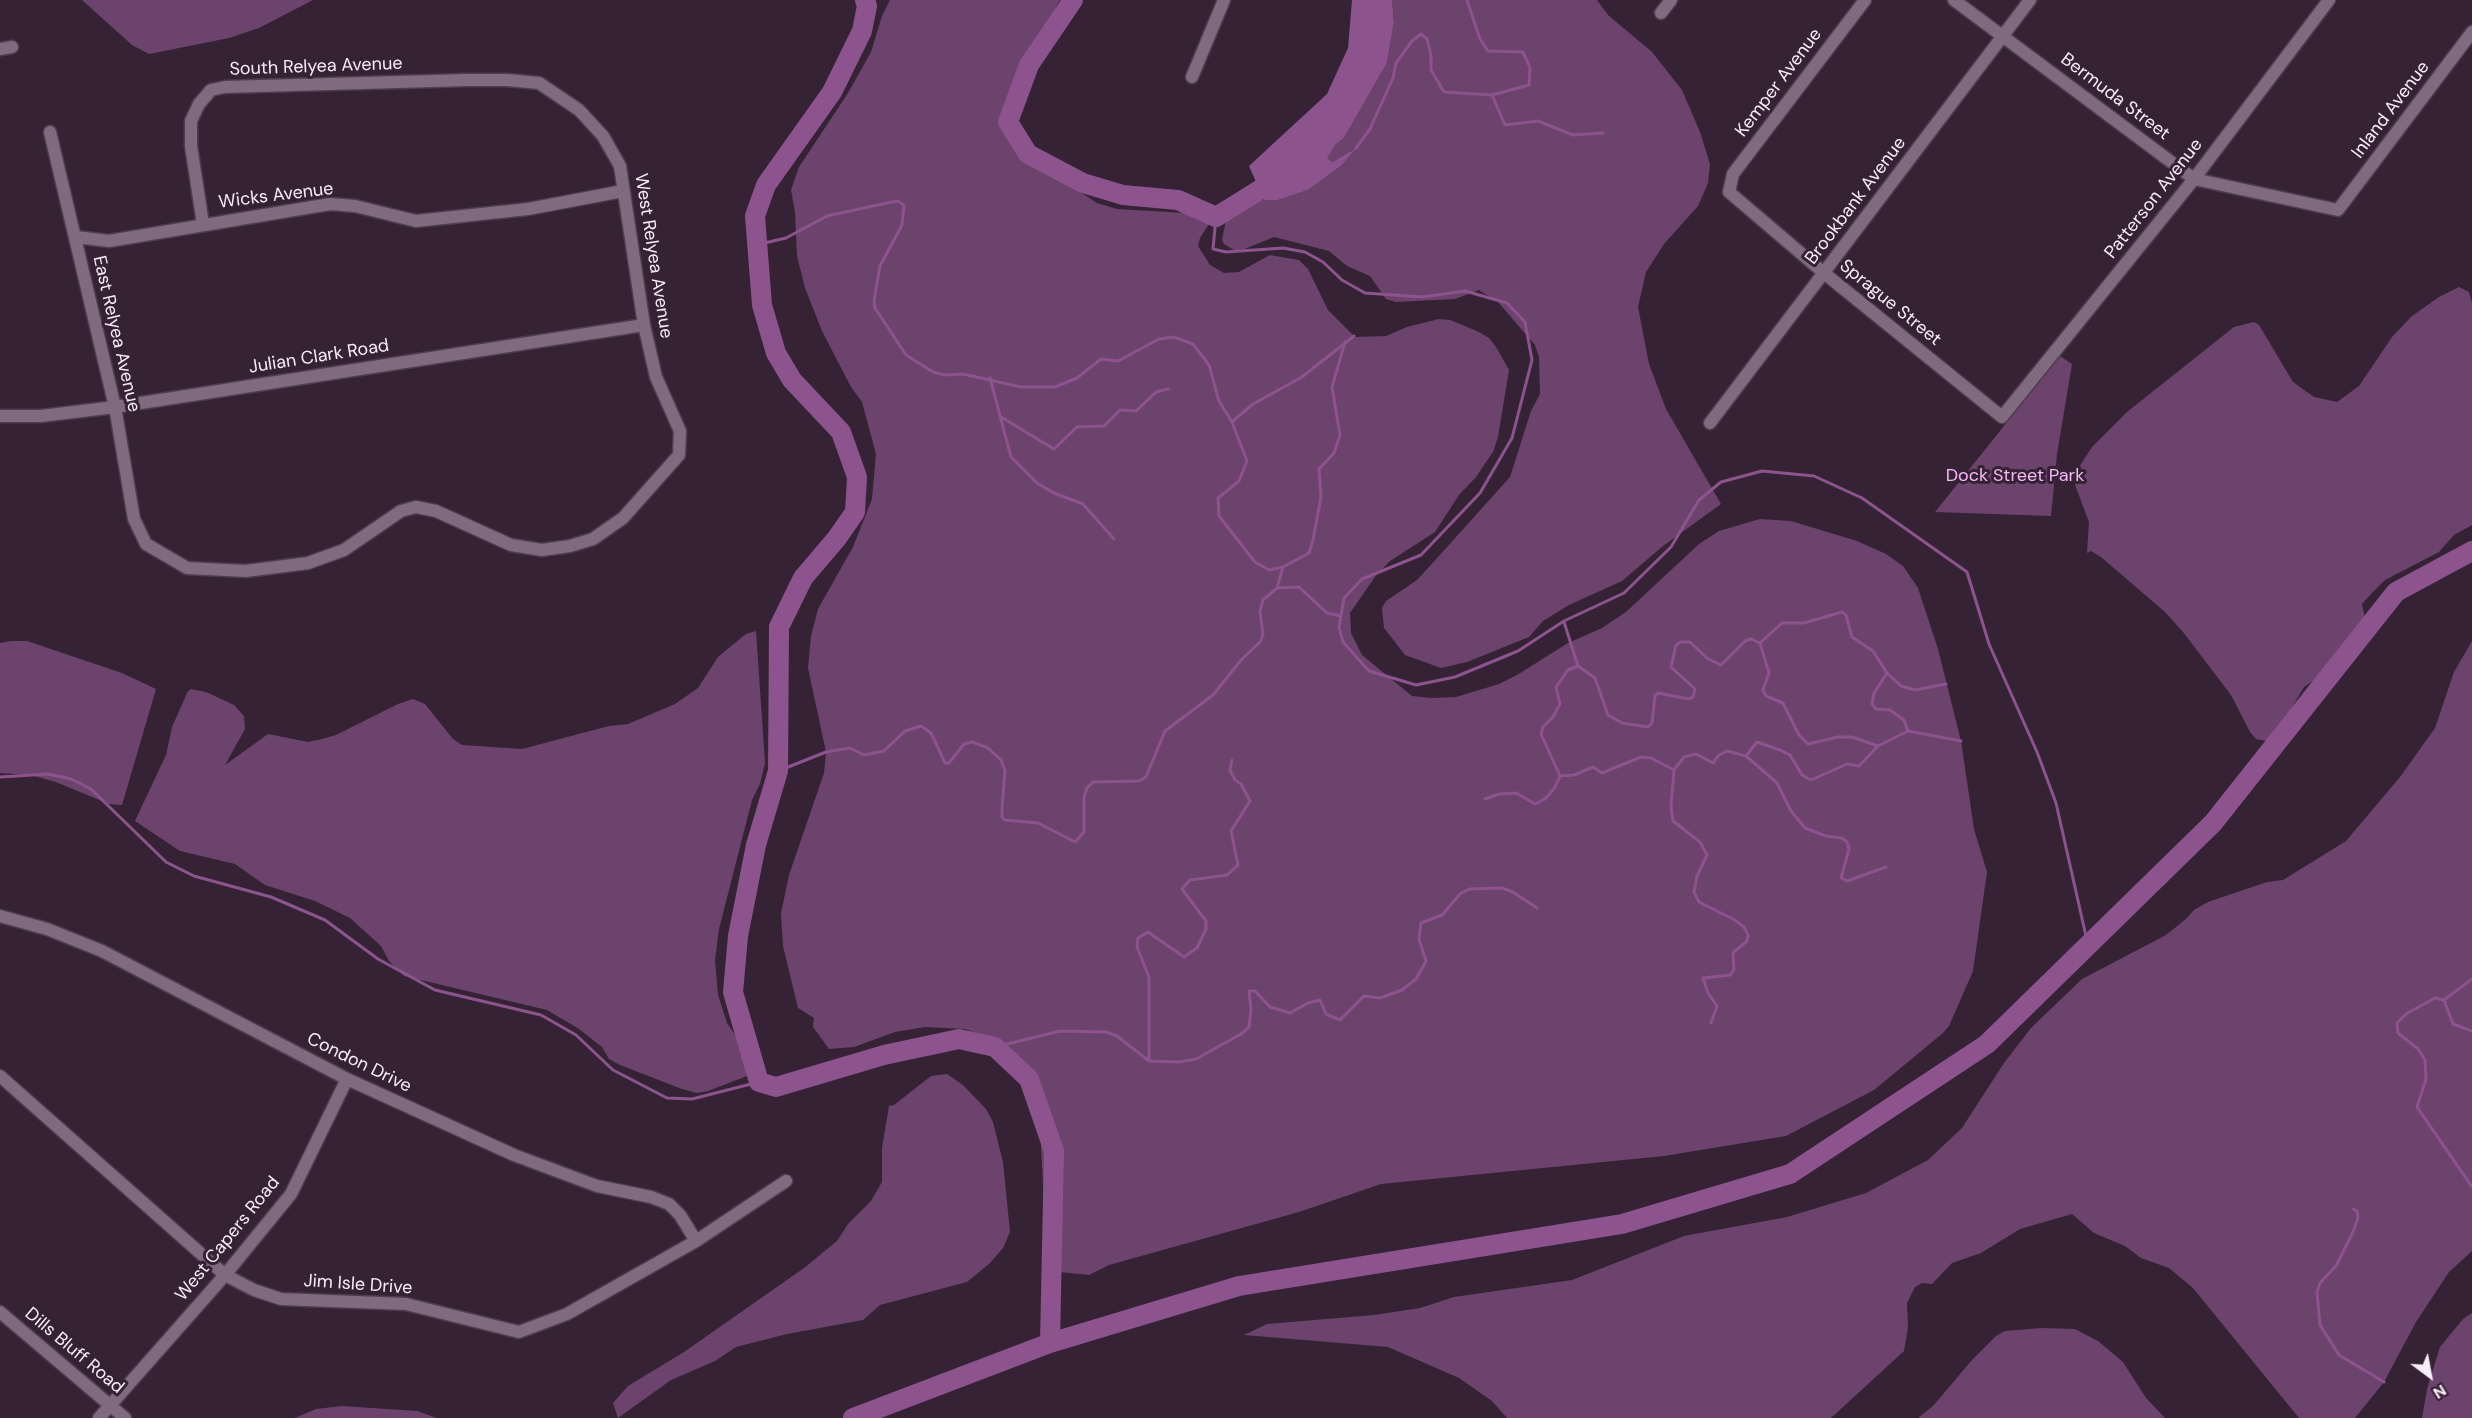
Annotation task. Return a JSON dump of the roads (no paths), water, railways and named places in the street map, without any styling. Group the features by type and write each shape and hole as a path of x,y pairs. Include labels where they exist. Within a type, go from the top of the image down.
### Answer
{"street":[{"path":"1192,77 1224,0"},
{"path":"1661,13 1671,0"},
{"name":"Kemper Avenue","path":"1729,192 1733,174 1865,0"},
{"name":"Bermuda Street","path":"1954,0 2194,179 2338,210"},
{"name":"Brookbank Avenue","path":"1710,423 2030,0"},
{"name":"Patterson Avenue","path":"2002,417 2194,179 2329,0"},
{"name":"Inland Avenue","path":"2338,210 2472,32"},
{"name":"South Relyea Avenue","path":"203,224 191,146 191,121 199,104 211,90 225,87 507,80 539,83 559,96"},
{"name":"West Relyea Avenue","path":"146,544 187,568 246,571 308,563 344,550 401,511 416,507 436,511 511,545 542,550 570,546 593,539 623,518 679,455 682,440 656,377 644,325 620,166 603,136 579,110 559,96"},
{"name":"East Relyea Avenue","path":"50,132 116,407 134,519 146,544"},
{"name":"Wicks Avenue","path":"76,237 109,241 330,204 356,206 416,221 528,208 623,191"},
{"name":"Sprague Street","path":"1729,192 1824,273 2002,417"},
{"name":"Julian Clark Road","path":"0,417 41,416 116,407 644,325"},
{"name":"Condon Drive","path":"0,916 47,929 102,951 347,1079 514,1155 597,1186 651,1197 669,1204 680,1215 696,1241"},
{"name":"Jim Isle Drive","path":"0,1077 225,1275 254,1290 281,1299 406,1304 519,1332 567,1314 696,1241 786,1181"},
{"name":"West Capers Road","path":"99,1418 225,1275 291,1194 347,1079"},
{"name":"Dills Bluff Road","path":"0,1312 125,1418"}],"waterway":[{"path":"865,0 867,6 862,31 832,92 766,185 755,216 762,305 776,353 792,380 841,432 857,477 855,512 837,538 803,578 779,627 778,771 756,845 738,936 733,992 759,1082 776,1087 884,1055 959,1039 995,1047 1029,1079 1054,1151 1050,1343"},
{"path":"1073,0 1029,65 1008,122 1028,154 1083,183 1123,195 1178,200 1216,217 1282,176"},
{"path":"1356,148 1370,129 1393,78 1396,63 1412,41 1421,34 1427,39 1431,55 1431,70 1444,92 1492,95 1529,85 1530,68 1523,52 1488,51 1480,39 1467,0"},
{"path":"1492,95 1505,125 1538,121 1573,135 1603,133"},
{"path":"756,245 786,238 827,216 898,201 904,205 902,225 880,266 874,301 875,308 906,355 933,372 944,375 963,374 1021,387 1055,387 1077,378 1101,359 1118,361 1159,339 1174,337 1193,344 1209,365 1219,401 1232,422 1247,461 1239,481 1218,498 1219,516 1255,562 1269,570 1283,567 1309,553 1321,497 1319,469 1334,453 1340,435 1332,387 1345,342"},
{"path":"1216,217 1213,249 1226,252 1283,248 1305,252 1323,262 1342,280 1365,293 1423,297 1465,291 1507,303 1525,322 1532,360 1512,438 1480,493 1421,555 1362,579 1344,598 1339,627 1343,642 1369,671 1416,685 1455,677 1518,651 1564,621 1624,593 1671,547 1699,500 1721,482 1762,471 1814,476 1862,498 1967,572 1989,644 2037,752 2056,803 2088,945"},
{"path":"1232,422 1253,404 1302,377 1354,336"},
{"path":"990,378 1011,457 1037,483 1054,493 1083,504 1114,539"},
{"path":"1001,417 1054,449 1077,427 1104,426 1120,410 1136,411 1156,392 1168,389"},
{"path":"853,1418 1050,1343 1239,1286 1622,1224 1790,1174 1987,1044 2213,823 2396,592 2472,551"},
{"path":"778,771 826,752 850,748 864,755 884,751 905,731 921,726 931,733 945,763 949,763 964,744 972,742 988,748 1001,760 1005,771 1002,808 1002,817 1005,820 1038,823 1075,842 1084,832 1084,797 1087,788 1093,782 1139,781 1146,777 1165,731 1213,695 1242,659 1260,642 1263,635 1260,611 1263,600 1277,588 1283,567"},
{"path":"1277,588 1299,587 1327,613 1341,616"},
{"path":"1760,643 1782,623 1804,623 1842,612 1846,615 1852,637 1873,651 1887,673 1901,686 1915,690 1946,684"},
{"path":"1564,622 1578,666 1595,678 1608,715 1622,723 1648,727 1652,723 1655,696 1658,693 1689,699 1693,697 1695,689 1671,667 1676,645 1681,642 1690,642 1708,659 1721,665 1745,641 1751,639 1760,643"},
{"path":"1760,643 1769,673 1763,690 1766,696 1783,703 1799,735 1808,744 1838,737 1852,737 1878,746"},
{"path":"1560,776 1541,734 1543,727 1553,717 1560,704 1556,687 1568,670 1578,666"},
{"path":"1887,673 1874,693 1872,704 1876,709 1890,710 1904,720 1908,731"},
{"path":"1746,756 1757,742 1780,750 1790,755 1802,775 1811,780 1847,764 1859,766 1878,746 1908,731 1961,741"},
{"path":"1711,1023 1717,1006 1708,993 1703,978 1730,975 1734,970 1733,953 1747,941 1748,935 1744,927 1735,920 1699,902 1694,892 1697,876 1707,855 1700,842 1673,821 1671,806 1674,770 1684,757 1696,754 1713,763 1719,755 1727,751 1746,756 1777,783 1791,811 1805,828 1826,836 1842,838 1847,842 1849,849 1841,878 1847,881 1886,867"},
{"path":"1560,776 1574,775 1593,767 1602,773 1641,757 1651,758 1674,770"},
{"path":"1149,1061 1149,977 1137,947 1138,938 1148,932 1184,957 1197,948 1206,929 1206,921 1182,889 1190,880 1227,875 1238,865 1231,831 1250,801 1230,770 1232,760"},
{"path":"0,777 48,774 71,779 91,789 166,862 194,876 271,897 325,920 378,959 435,990 541,1015 576,1035 613,1070 667,1098 692,1099 759,1082"},
{"path":"1485,799 1499,794 1516,793 1535,804 1545,799 1560,777"},
{"path":"995,1047 1060,1031 1106,1032 1117,1036 1149,1061 1179,1062 1196,1059 1241,1034 1249,1027 1251,1010 1249,991 1255,991 1270,1007 1290,1013 1308,1003 1320,1000 1326,1014 1340,1020 1364,996 1380,998 1402,990 1416,979 1426,961 1419,939 1421,923 1442,915 1461,893 1470,889 1502,888 1513,892 1537,908"},
{"path":"2472,979 2444,1000 2435,998 2406,1014 2397,1023 2398,1033 2418,1049 2425,1060 2426,1079 2417,1107 2472,1187"},
{"path":"2444,1000 2453,1024 2472,1031"},
{"path":"2353,1209 2357,1211 2358,1218 2353,1232 2336,1266 2320,1283 2317,1292 2320,1325 2339,1355 2384,1382"}],"park label":[{"name":"Dock Street Park","path":"2015,476"}]}
